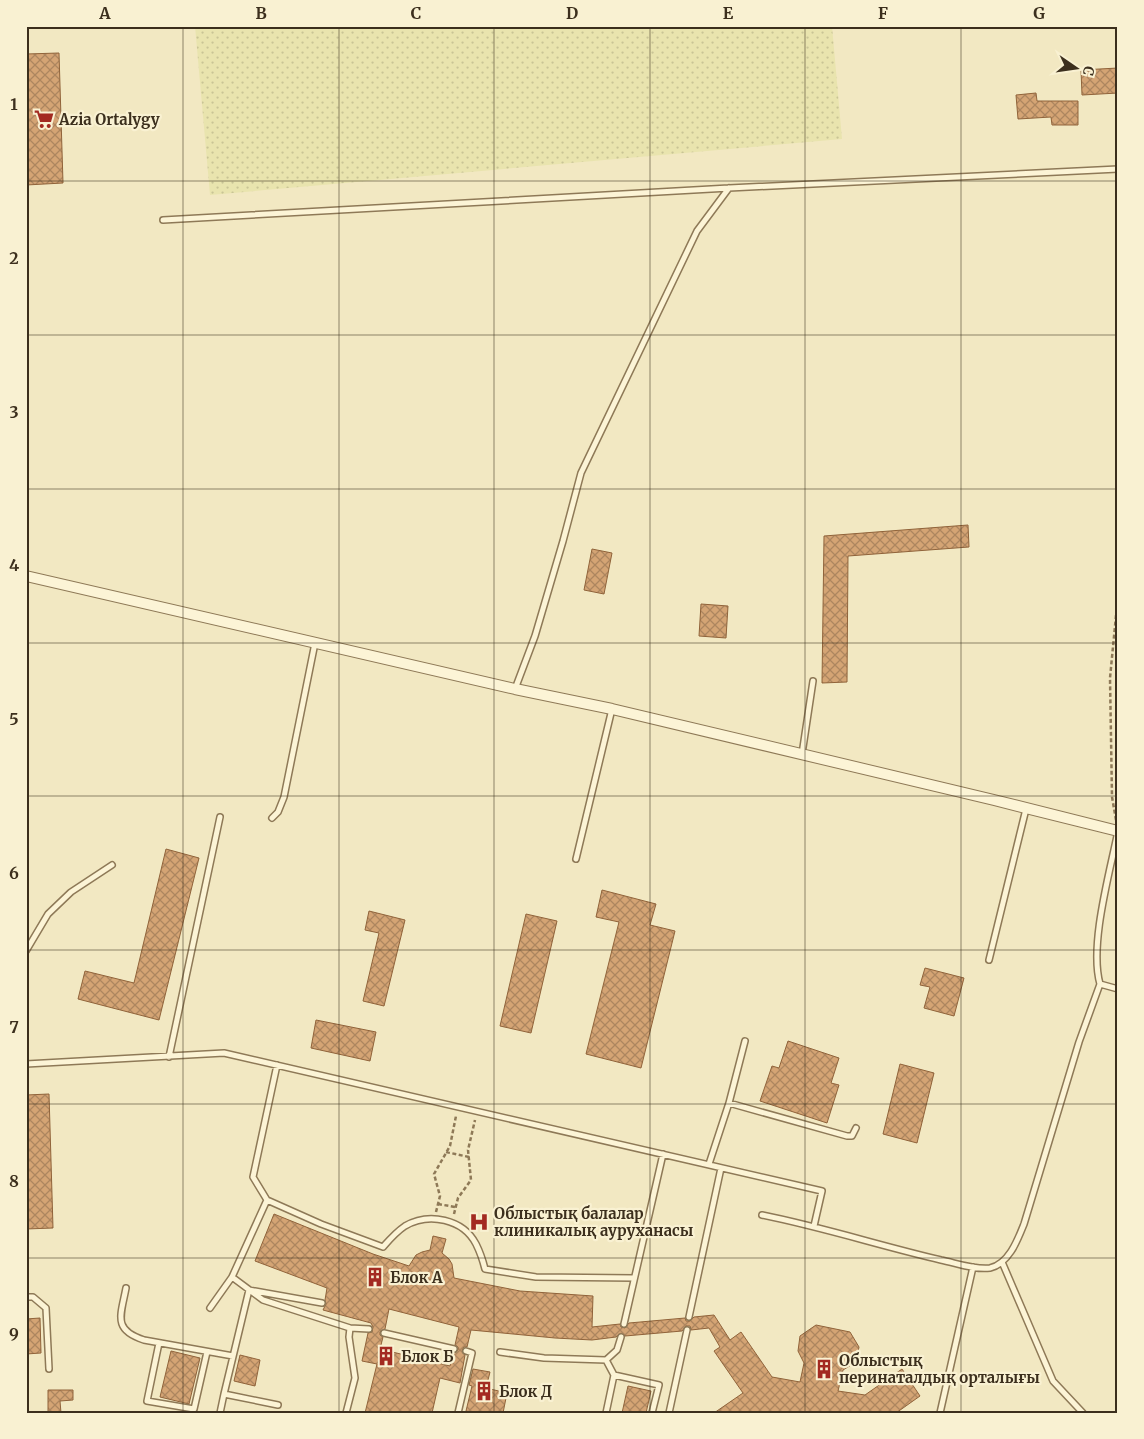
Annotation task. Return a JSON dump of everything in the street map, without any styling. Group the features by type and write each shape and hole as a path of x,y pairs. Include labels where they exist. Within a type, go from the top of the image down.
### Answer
{"street":[{"path":"26,576 515,689 612,709 1118,831"}],"lane":[{"path":"163,220 729,188 1118,169"},
{"path":"515,689 535,636 581,473 697,231 729,188"},
{"path":"272,818 278,812 284,797 315,643"},
{"path":"802,754 813,681"},
{"path":"576,859 612,709"},
{"path":"989,960 1026,808"},
{"path":"170,1056 220,817"},
{"path":"762,1214 814,1226 901,1251 973,1267 990,1268 1002,1262 1016,1244 1024,1224 1079,1042 1100,984 1096,971 1099,928 1118,831"},
{"path":"26,951 48,914 71,892 112,865"},
{"path":"1100,984 1118,989"},
{"path":"709,1164 729,1102 745,1041"},
{"path":"26,1064 224,1053 822,1191 814,1226"},
{"path":"277,1065 253,1177 267,1200 321,1224 382,1247 406,1226 419,1220 435,1219 452,1223 465,1231 476,1243 485,1269 536,1277 634,1278"},
{"path":"729,1102 847,1136 852,1136 856,1128"},
{"path":"624,1324 663,1154"},
{"path":"689,1317 721,1168"},
{"path":"210,1308 232,1277 267,1200"},
{"path":"1002,1262 1053,1381 1083,1413"},
{"path":"940,1413 973,1267"},
{"path":"232,1277 263,1300 350,1328 369,1329"},
{"path":"126,1288 120,1322 124,1330 132,1336 159,1343 233,1356"},
{"path":"249,1290 322,1303"},
{"path":"220,1413 249,1290"},
{"path":"26,1297 33,1297 46,1308 49,1369"},
{"path":"346,1413 355,1378 349,1337 350,1328"},
{"path":"669,1413 686,1330"},
{"path":"384,1333 454,1349"},
{"path":"500,1352 544,1358 606,1360 617,1350 621,1337"},
{"path":"159,1343 147,1401 194,1409 207,1352"},
{"path":"458,1413 472,1353 466,1351"},
{"path":"606,1360 614,1375 606,1413"},
{"path":"614,1375 659,1384 652,1413"},
{"path":"224,1394 278,1405"}],"path":[{"path":"1118,595 1110,678 1112,797 1118,831"},
{"path":"435,1219 440,1196 434,1174 450,1146 458,1107"},
{"path":"452,1223 458,1198 471,1180 468,1150 477,1111"},
{"path":"446,1152 469,1157"},
{"path":"438,1204 455,1207"}],"shaded area":[{"path":"195,26 832,26 842,139 210,195"}],"building":[{"name":"Azia Ortalygy","path":"59,53 63,183 26,185 26,54"},
{"path":"1118,68 1118,93 1082,95 1081,70"},
{"path":"1036,93 1037,101 1078,101 1078,125 1052,125 1051,117 1018,119 1016,95"},
{"path":"968,525 969,547 848,556 847,682 822,683 824,536"},
{"path":"592,549 612,553 604,594 584,590"},
{"path":"701,604 728,606 726,638 699,636"},
{"path":"166,849 199,858 159,1020 78,999 85,971 134,983"},
{"path":"602,890 656,904 650,925 675,931 641,1068 586,1054 619,922 596,917"},
{"path":"369,911 405,920 384,1006 363,1001 379,933 365,930"},
{"path":"526,914 557,921 531,1033 500,1026"},
{"path":"925,968 964,978 954,1016 924,1008 930,987 920,985"},
{"path":"316,1020 376,1032 370,1061 311,1048"},
{"path":"788,1041 839,1058 831,1083 839,1085 827,1123 760,1101 772,1066 779,1068"},
{"path":"900,1064 934,1073 917,1143 883,1134"},
{"path":"49,1094 53,1228 26,1229 26,1095"},
{"path":"274,1214 373,1254 409,1266 416,1255 430,1250 433,1236 446,1239 442,1253 452,1264 454,1278 520,1291 593,1296 592,1327 620,1324 621,1327 625,1328 629,1323 685,1318 686,1321 690,1321 694,1317 714,1315 730,1340 741,1332 772,1377 800,1382 804,1363 798,1351 800,1336 816,1325 850,1332 859,1347 856,1362 843,1370 838,1391 865,1395 902,1369 920,1396 896,1413 714,1413 743,1393 714,1351 720,1347 709,1328 691,1330 690,1326 686,1326 682,1331 625,1336 621,1333 616,1337 592,1340 471,1330 467,1347 464,1347 462,1350 465,1355 460,1383 440,1378 432,1413 365,1413 377,1364 362,1361 368,1333 372,1332 373,1327 371,1323 323,1310 326,1304 327,1288 255,1261","holes":["389,1309 459,1327 455,1345 458,1347 458,1350 453,1353 450,1366 380,1349 383,1337 380,1335 380,1332 385,1329"]},
{"path":"40,1318 41,1353 26,1354 26,1319"},
{"path":"171,1351 200,1358 189,1404 160,1397"},
{"path":"240,1355 260,1360 255,1386 234,1381"},
{"name":"Блок Д","path":"473,1369 490,1372 486,1388 507,1393 503,1413 475,1413 466,1411 472,1386 469,1385"},
{"path":"628,1386 651,1391 646,1413 622,1413"},
{"path":"48,1390 73,1390 73,1400 60,1401 61,1413 48,1413"}],"place":[{"name":"Azia Ortalygy","path":"44,119"},
{"name":"Облыстық балалар клиникалық ауруханасы","path":"479,1222"},
{"name":"Блок А","path":"375,1277"},
{"name":"Блок Б","path":"386,1356"},
{"name":"Облыстық перинаталдық орталығы","path":"824,1369"},
{"name":"Блок Д","path":"484,1391"}]}
